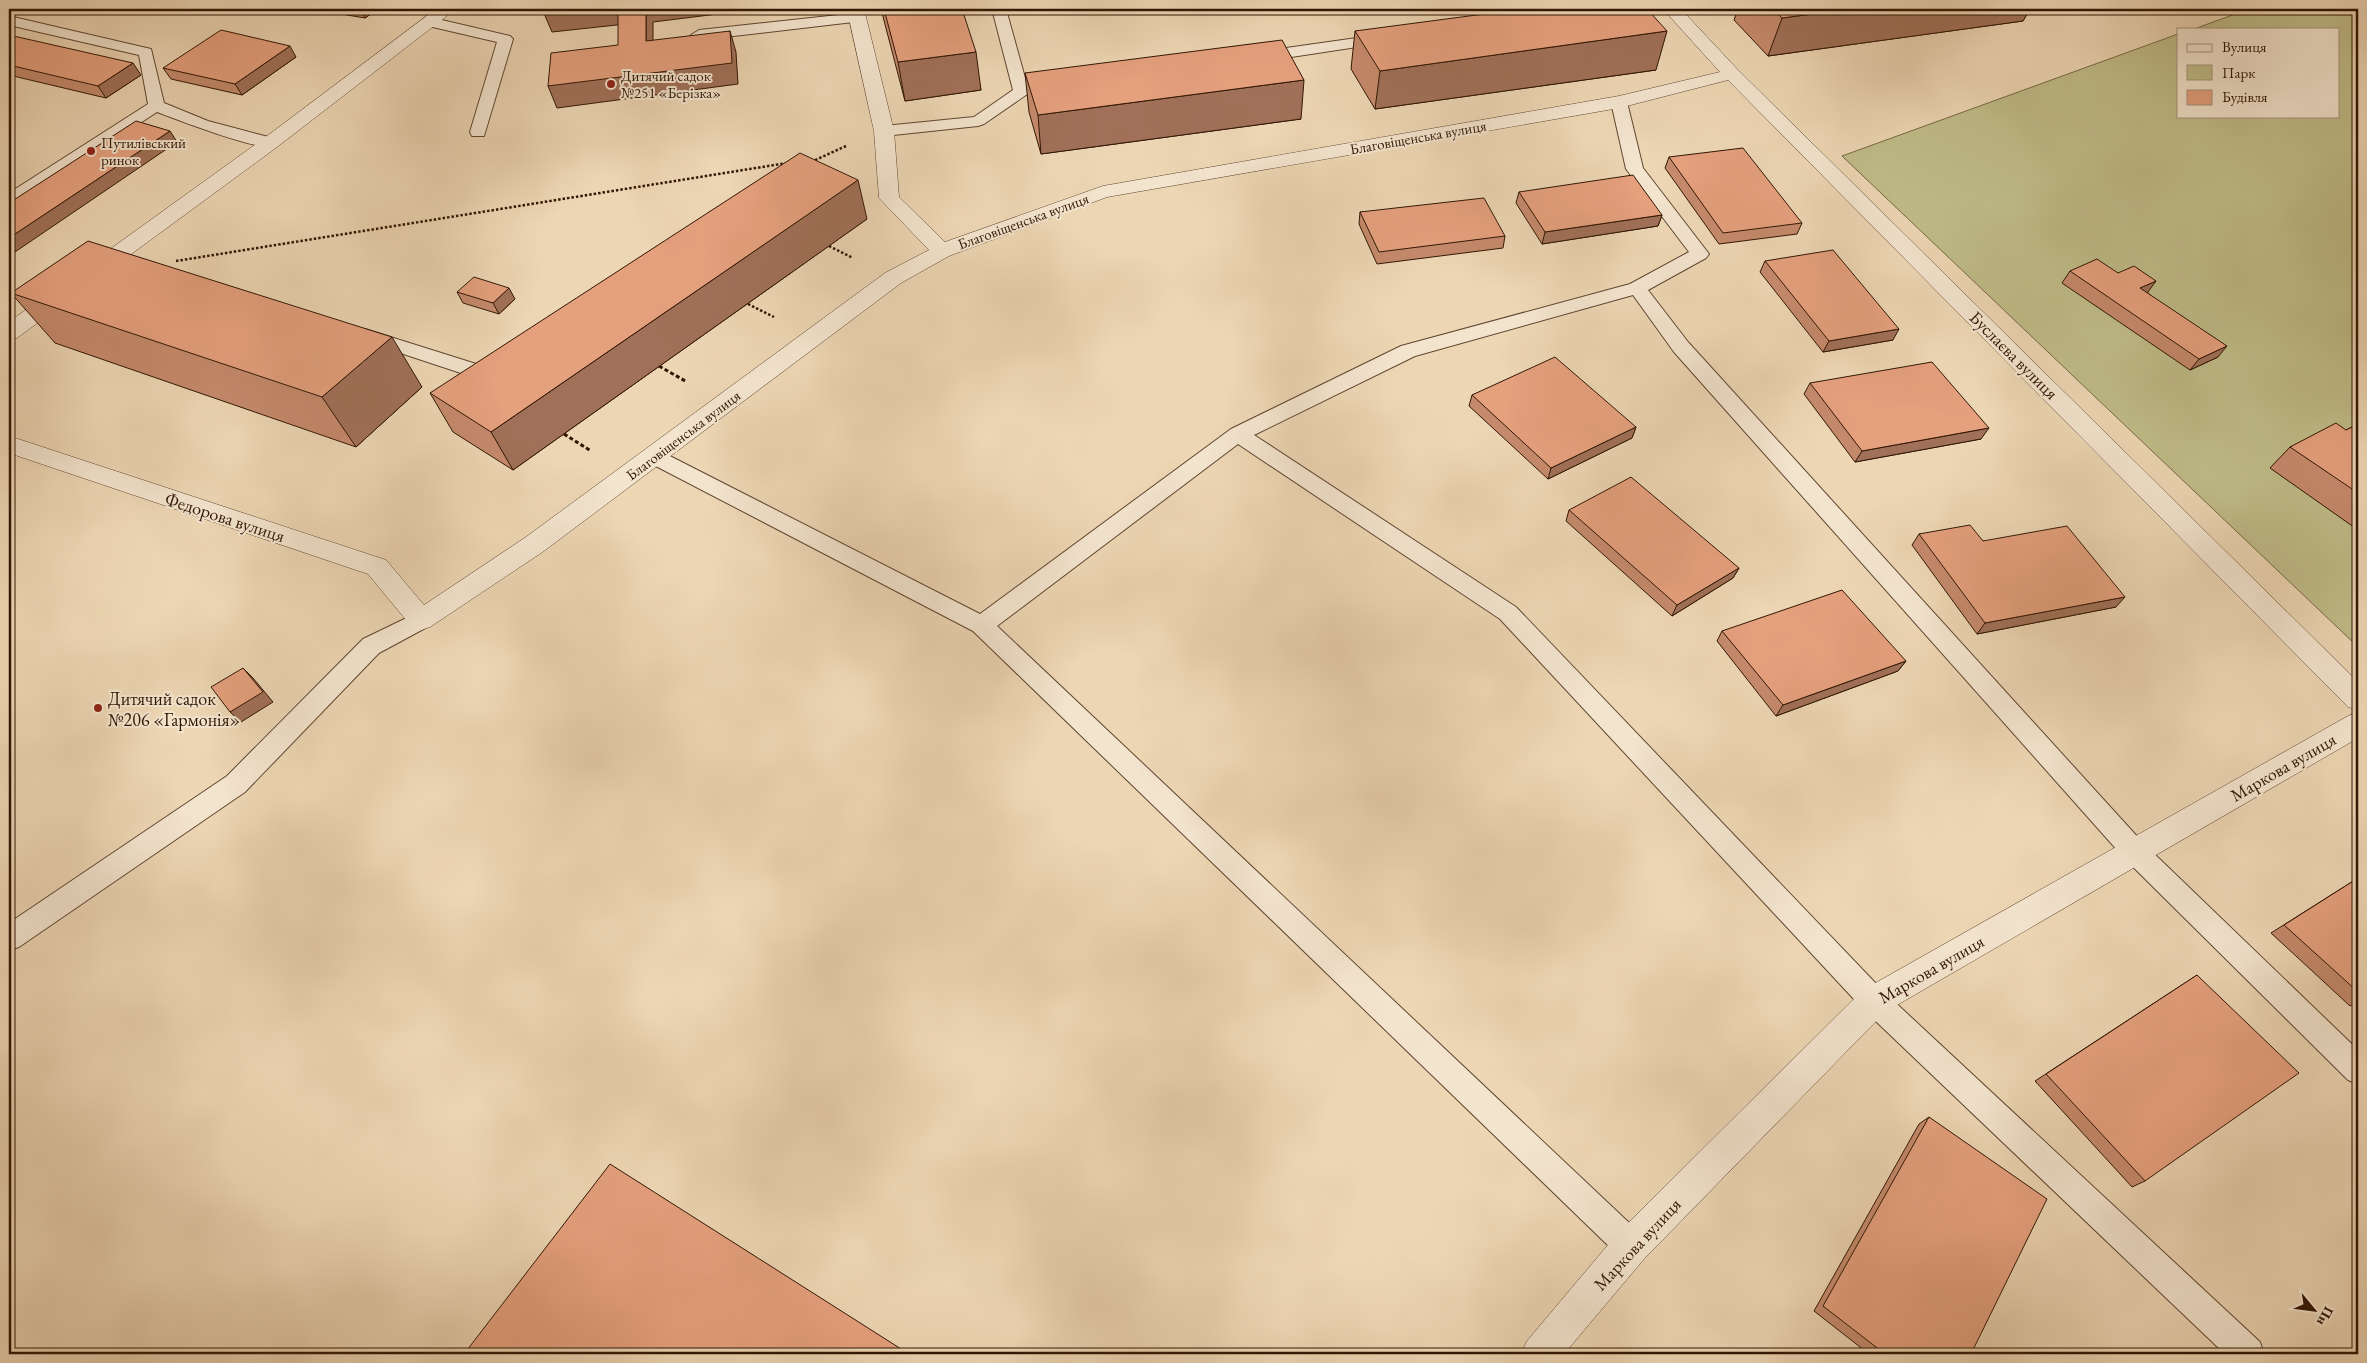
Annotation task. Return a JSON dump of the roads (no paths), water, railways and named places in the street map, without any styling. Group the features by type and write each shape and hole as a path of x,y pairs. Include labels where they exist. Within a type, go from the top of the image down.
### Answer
{"street":[{"path":"9,333 270,143 446,9"},
{"name":"Буслаєва вулиця","path":"1672,9 1732,74 2358,700"},
{"path":"856,13 884,131 889,198 942,251"},
{"name":"Благовіщенська вулиця","path":"421,620 535,544 655,457 893,278 942,251 1103,192 1619,102 1732,74"},
{"name":"Федорова вулиця","path":"9,444 377,567 421,620"},
{"name":"Маркова вулиця","path":"1540,1354 1631,1246 1874,1001 2358,724"}],"lane":[{"path":"999,9 1021,92"},
{"path":"688,36 856,13"},
{"path":"9,21 146,52 156,106"},
{"path":"429,22 505,39 478,132"},
{"path":"1246,59 1403,36"},
{"path":"884,131 978,121 1021,92 1070,84"},
{"path":"981,625 1238,434 1408,351 1637,288 1700,254 1635,169 1619,102"},
{"path":"156,106 202,124 270,143"},
{"path":"9,201 156,106"},
{"path":"116,255 148,265"},
{"path":"1637,288 1681,348 2135,852 2358,1070"},
{"path":"352,331 482,372"},
{"path":"1238,434 1508,613 1874,1001 2248,1354"},
{"path":"655,457 981,625 1631,1246"},
{"path":"9,938 236,784 371,646 421,620"}],"place":[{"name":"Дитячий садок №251 «Берізка»","path":"611,84"},
{"name":"Путилівський ринок","path":"91,151"},
{"name":"Дитячий садок №206 «Гармонія»","path":"98,708"}]}
